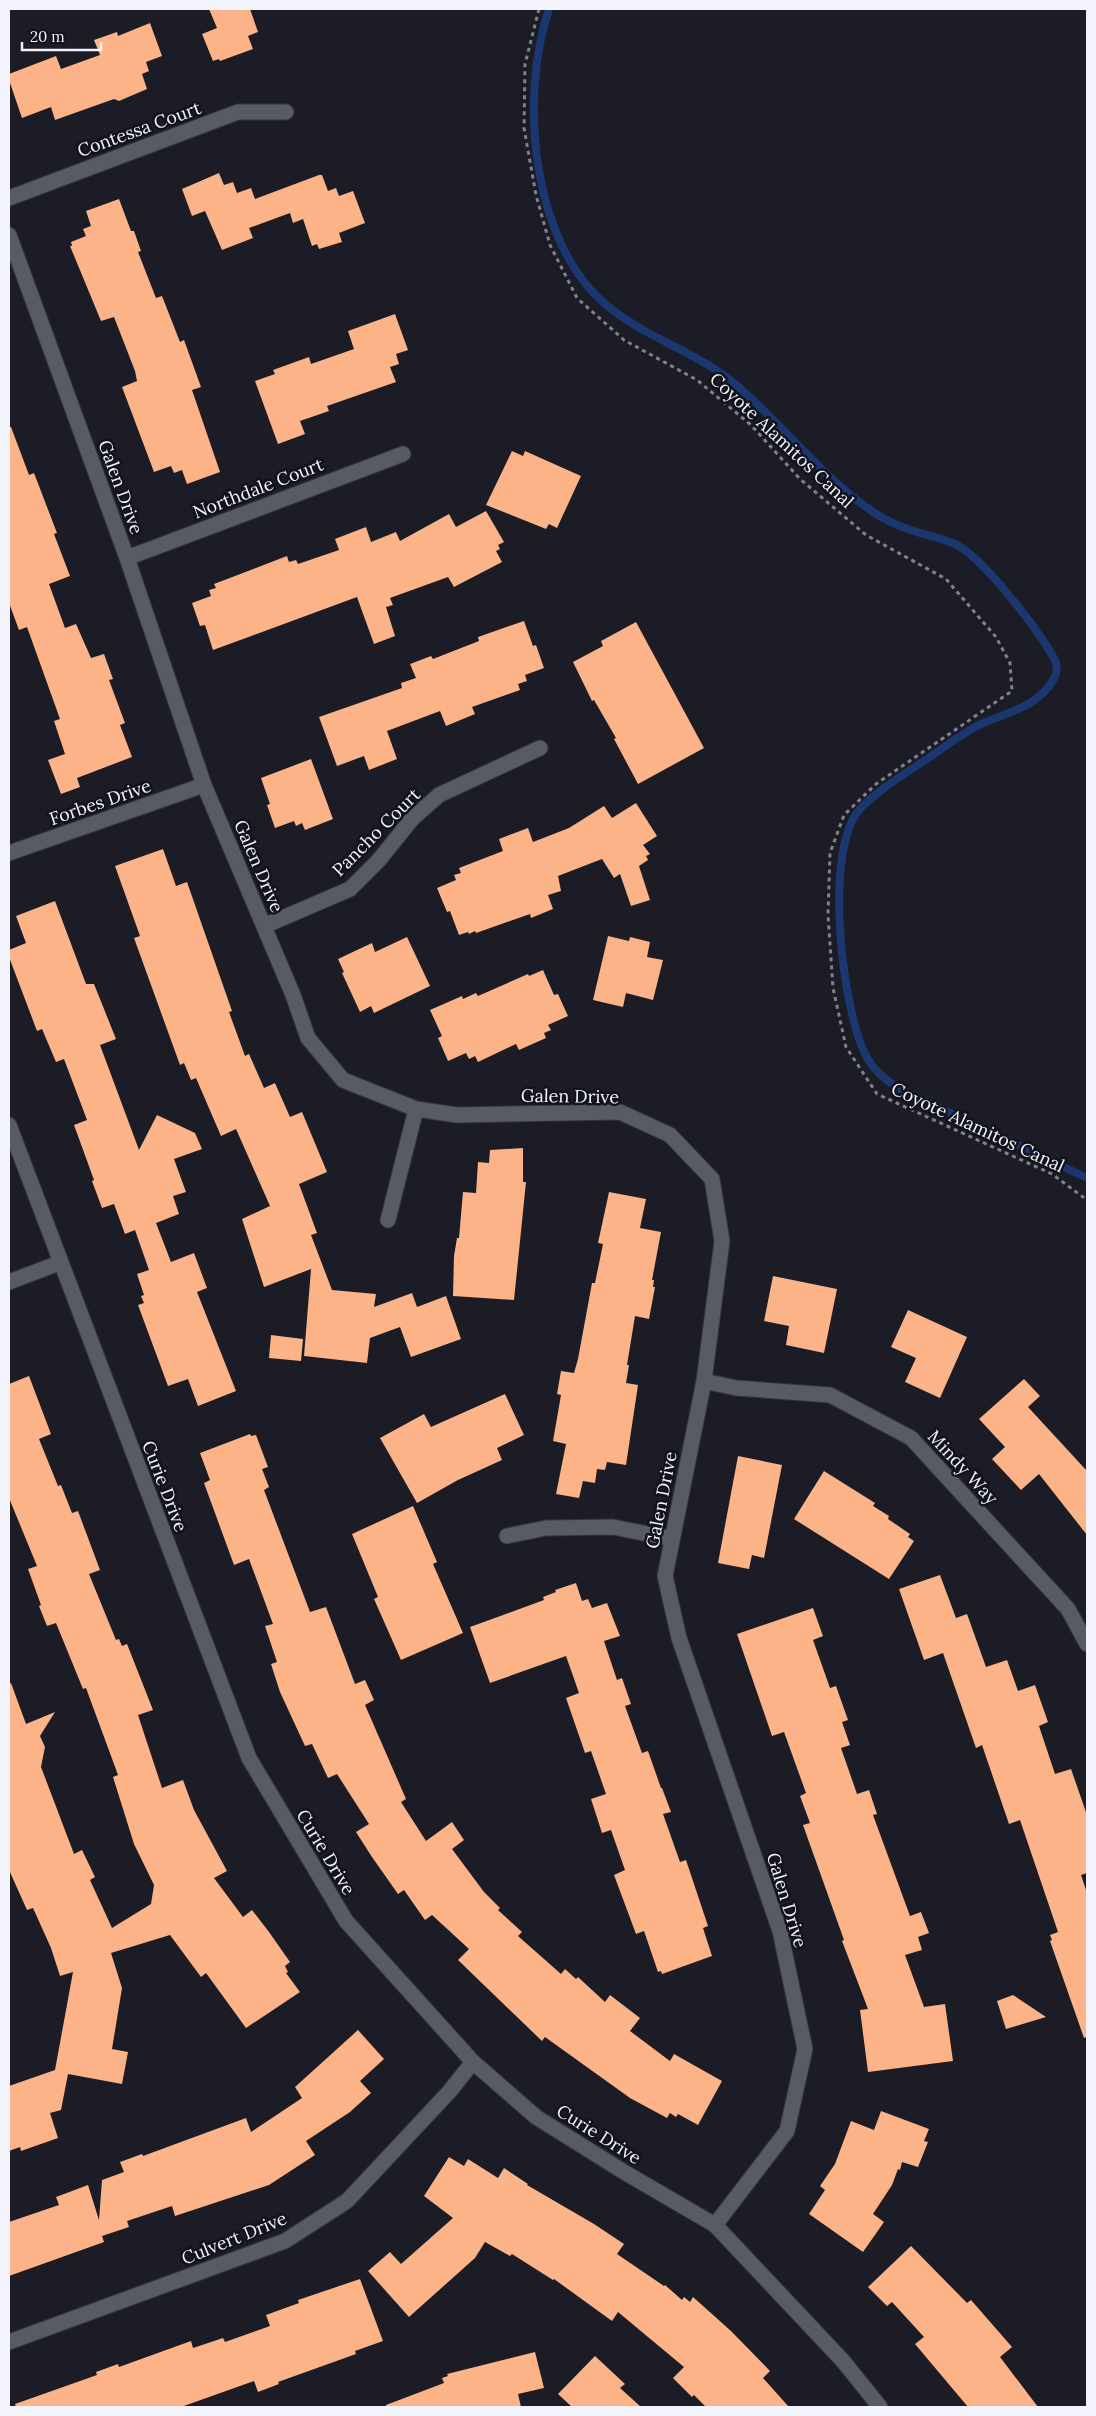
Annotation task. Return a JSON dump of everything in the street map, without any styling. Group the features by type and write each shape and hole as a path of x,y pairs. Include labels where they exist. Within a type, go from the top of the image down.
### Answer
{"street":[{"name":"Contessa Court","path":"9,198 238,112 286,112"},
{"name":"Galen Drive","path":"9,235 127,558 204,785 264,926 308,1038 344,1080 416,1109 457,1115 620,1112 670,1134 712,1179 722,1241 704,1381 665,1576 679,1638 780,1931 805,2049 787,2131 715,2225"},
{"name":"Northdale Court","path":"127,558 403,454"},
{"name":"Pancho Court","path":"264,926 350,889 379,860 412,819 439,795 540,748"},
{"name":"Forbes Drive","path":"9,853 204,785"},
{"path":"388,1220 416,1109"},
{"name":"Curie Drive","path":"9,1125 59,1263 249,1758 346,1922 473,2062 536,2116 624,2172 715,2225 843,2361 880,2407"},
{"path":"9,1282 59,1263"},
{"name":"Mindy Way","path":"704,1381 736,1388 830,1396 911,1438 1068,1609 1087,1644"},
{"path":"507,1536 546,1528 613,1527 672,1539"},
{"name":"Culvert Drive","path":"9,2342 285,2241 347,2201 448,2092 473,2062"}],"path":[{"name":"Coyote Alamitos Canal","path":"539,9 525,64 524,128 536,195 550,246 578,298 624,340 698,380 751,425 800,479 866,535 946,579 996,638 1010,662 1012,691 876,784 844,815 830,853 828,915 833,988 846,1047 877,1094 1052,1174 1087,1200"}],"building":[{"path":"209,9 250,9 258,32 248,36 253,49 220,61 219,59 213,61 202,34 217,28"},
{"path":"150,23 162,56 146,62 149,71 142,74 147,89 119,101 114,99 55,120 51,107 22,118 9,80 9,74 56,56 61,69 100,55 94,40 117,32 118,36"},
{"path":"219,173 224,185 233,182 237,193 251,188 255,199 322,175 328,191 336,188 339,196 353,191 365,223 339,233 342,242 319,249 317,244 312,246 303,219 293,223 290,213 249,228 253,238 222,250 205,211 192,216 182,189"},
{"path":"119,199 131,231 134,231 141,251 138,252 156,298 162,296 180,342 184,340 201,387 192,390 220,472 187,484 182,470 174,473 171,466 154,472 122,387 137,381 135,371 114,317 101,321 70,246 72,246 71,242 86,236 83,229 91,226 86,211"},
{"path":"395,314 408,350 396,354 399,364 390,367 396,382 327,406 329,411 300,421 305,434 278,444 255,381 275,374 273,370 309,357 311,364 354,349 348,331"},
{"path":"9,427 11,427 29,475 34,473 57,533 54,534 70,576 49,584 65,628 76,624 91,658 104,654 113,679 109,680 125,723 120,725 132,757 77,778 80,787 61,794 48,760 65,754 54,721 60,719 27,627 19,630 9,603"},
{"path":"512,451 523,456 525,451 581,476 557,528 549,524 546,529 486,505"},
{"path":"486,511 504,542 498,545 500,549 496,551 502,562 454,587 448,577 390,598 393,605 386,607 395,636 374,644 357,597 213,650 205,625 200,626 192,603 211,596 209,590 216,588 214,584 287,556 289,562 296,560 298,564 339,550 335,539 366,527 371,542 396,532 400,541 449,514 456,527"},
{"path":"524,621 533,646 536,645 544,668 525,675 527,681 518,684 520,690 472,707 475,714 446,726 440,711 387,731 397,759 369,770 364,756 337,766 319,717 402,688 401,683 416,678 410,664 431,656 433,659 479,641 478,637"},
{"path":"636,622 704,748 638,784 614,739 616,738 594,700 592,701 573,662 603,646 601,641"},
{"path":"311,759 333,819 305,830 302,823 296,826 294,821 275,828 267,805 270,804 261,778"},
{"path":"636,803 657,836 643,845 650,854 646,856 648,860 639,866 650,900 631,906 620,874 614,878 602,859 558,876 561,891 548,895 553,909 531,918 530,914 476,933 475,931 459,935 450,911 447,912 437,888 456,880 454,875 461,873 459,868 503,851 499,839 528,828 533,842 569,828 604,806 612,818"},
{"path":"163,849 176,886 187,882 232,1011 229,1012 245,1056 249,1054 264,1088 275,1083 290,1117 302,1112 327,1172 299,1184 317,1233 311,1235 332,1290 376,1294 374,1307 412,1293 417,1307 446,1296 461,1339 411,1357 400,1327 370,1338 367,1363 304,1356 311,1269 264,1287 242,1219 270,1206 236,1129 221,1136 196,1078 191,1080 184,1063 180,1065 134,938 140,936 115,866"},
{"path":"55,901 86,984 94,984 116,1039 100,1045 139,1150 157,1115 195,1133 202,1149 174,1159 186,1192 173,1196 179,1214 156,1223 171,1262 194,1253 207,1288 197,1292 236,1391 198,1406 188,1379 168,1386 138,1305 144,1303 141,1296 144,1295 137,1274 149,1270 135,1230 125,1234 114,1204 102,1208 74,1125 87,1120 64,1059 56,1062 42,1029 37,1031 9,957 9,950 26,943 16,916"},
{"path":"608,936 629,941 630,937 650,942 647,957 663,960 653,1000 626,993 623,1007 593,1000"},
{"path":"407,937 430,986 374,1013 371,1006 360,1012 342,973 344,972 338,959 372,943 375,952"},
{"path":"543,970 554,995 558,994 568,1016 548,1025 551,1030 544,1033 546,1038 519,1050 516,1044 478,1062 475,1056 469,1059 466,1053 448,1061 438,1038 442,1036 430,1010 462,996 463,999 476,993 478,996 528,974 529,976"},
{"path":"523,1148 523,1182 526,1182 514,1300 453,1296 454,1256 457,1238 459,1238 463,1192 476,1193 478,1162 489,1163 490,1150"},
{"path":"609,1192 646,1199 640,1228 661,1232 652,1280 654,1280 653,1287 655,1287 649,1319 635,1316 627,1365 629,1365 626,1383 638,1385 626,1465 607,1462 605,1470 597,1469 595,1483 583,1481 579,1498 556,1494 566,1444 553,1441 561,1395 557,1394 561,1371 574,1373 578,1359 592,1283 595,1283 603,1244 598,1243"},
{"path":"773,1276 837,1289 824,1353 786,1345 789,1326 764,1321"},
{"path":"908,1310 967,1337 940,1398 905,1382 916,1358 891,1347"},
{"path":"271,1335 303,1339 301,1361 269,1358"},
{"path":"29,1376 51,1434 39,1439 58,1486 61,1485 72,1513 78,1511 100,1570 89,1574 116,1640 119,1639 122,1646 127,1644 153,1710 138,1715 162,1788 183,1780 194,1810 227,1871 214,1878 243,1917 252,1910 269,1932 290,1962 285,1966 288,1972 286,1973 300,1992 246,2028 206,1973 201,1977 170,1935 111,1953 122,1988 112,2049 128,2052 122,2084 68,2074 61,2110 50,2113 58,2138 21,2151 20,2147 9,2151 9,2086 55,2070 73,1972 60,1976 51,1948 33,1908 27,1910 9,1870 9,1684 11,1683 26,1724 55,1712 40,1736 45,1747 41,1767 74,1854 82,1850 95,1877 90,1880 112,1928 151,1904 154,1885 134,1844 113,1777 118,1775 86,1688 83,1689 56,1623 47,1626 39,1606 41,1605 28,1569 37,1566 9,1498 9,1384"},
{"path":"1024,1379 1040,1396 1028,1407 1087,1471 1087,1535 1039,1474 1021,1490 992,1459 1005,1447 979,1419"},
{"path":"505,1394 524,1435 497,1448 502,1460 458,1480 417,1503 380,1438 424,1414 431,1427"},
{"path":"250,1434 251,1436 256,1435 268,1467 262,1469 269,1487 264,1490 310,1612 326,1607 355,1684 365,1680 374,1700 365,1705 406,1799 401,1802 426,1841 452,1822 464,1840 452,1849 484,1892 500,1908 498,1910 522,1932 518,1936 561,1974 565,1969 576,1979 578,1977 605,2002 610,1995 640,2018 630,2031 670,2061 674,2054 722,2081 698,2125 678,2114 676,2117 670,2113 667,2118 630,2098 545,2037 542,2041 458,1960 469,1949 432,1915 425,1920 404,1890 398,1894 372,1857 356,1832 369,1824 337,1774 328,1778 312,1744 305,1746 280,1692 271,1664 277,1662 265,1626 273,1624 249,1559 234,1565 204,1483 210,1480 200,1453"},
{"path":"738,1456 782,1465 764,1558 752,1555 749,1569 718,1563"},
{"path":"824,1471 875,1503 873,1506 889,1516 888,1519 910,1534 908,1537 914,1541 889,1579 794,1519"},
{"path":"413,1506 437,1562 433,1564 463,1633 401,1660 374,1599 378,1597 352,1534"},
{"path":"940,1575 956,1618 967,1614 986,1667 1007,1660 1018,1691 1035,1685 1048,1722 1039,1726 1055,1774 1071,1769 1087,1815 1087,1873 1081,1875 1087,1893 1087,2037 1084,2038 1050,1941 1052,1940 1050,1935 1058,1932 1020,1820 1009,1824 982,1745 976,1748 943,1653 924,1660 899,1589"},
{"path":"576,1583 582,1601 588,1599 592,1608 607,1603 620,1636 604,1641 617,1680 622,1678 631,1704 625,1706 642,1753 648,1751 671,1812 663,1814 680,1862 686,1860 708,1926 703,1928 712,1956 662,1974 661,1971 658,1972 644,1931 636,1934 614,1875 625,1870 611,1830 602,1833 591,1799 606,1794 591,1751 585,1753 566,1698 579,1693 566,1656 490,1683 470,1627 544,1600 543,1597 556,1592 555,1590"},
{"path":"813,1608 823,1636 813,1640 830,1688 836,1686 848,1720 842,1722 850,1745 841,1748 857,1794 869,1790 877,1814 873,1815 910,1916 921,1912 929,1933 918,1937 922,1950 905,1955 924,2007 945,2004 953,2061 868,2072 860,2010 868,2009 842,1941 844,1940 803,1825 810,1823 800,1796 806,1793 784,1732 772,1736 737,1634"},
{"path":"1013,1995 1046,2017 1006,2029 997,2001"},
{"path":"358,2030 384,2059 360,2081 371,2093 350,2112 306,2141 315,2155 269,2185 175,2216 172,2206 127,2221 129,2227 102,2236 104,2242 9,2276 9,2222 59,2205 56,2197 88,2185 99,2220 102,2180 124,2172 120,2162 142,2154 143,2156 246,2118 251,2132 302,2098 295,2087"},
{"path":"881,2111 929,2129 924,2141 928,2142 918,2167 902,2162 892,2185 873,2214 884,2222 863,2252 809,2214 825,2190 820,2186 835,2164 851,2121 874,2130"},
{"path":"449,2157 464,2166 468,2159 498,2178 504,2168 527,2185 624,2244 617,2254 665,2285 682,2300 684,2297 690,2302 693,2297 731,2331 770,2371 763,2378 789,2407 706,2407 694,2395 692,2397 673,2378 684,2367 618,2312 612,2321 554,2279 512,2254 510,2256 485,2242 475,2258 409,2317 368,2271 390,2252 401,2264 453,2218 424,2196"},
{"path":"911,2246 967,2303 971,2300 1012,2347 1000,2357 1038,2407 968,2407 915,2344 924,2337 892,2302 887,2306 868,2287"},
{"path":"360,2279 383,2341 355,2351 356,2354 278,2382 279,2384 258,2392 254,2381 181,2407 16,2407 15,2404 97,2375 96,2372 118,2364 119,2367 191,2341 193,2348 223,2338 225,2342 270,2326 266,2315 299,2303 298,2300"},
{"path":"535,2352 544,2388 518,2394 521,2407 386,2407 386,2405 444,2383 442,2378 448,2376 447,2374"},
{"path":"595,2356 625,2384 620,2388 641,2407 572,2407 558,2394"}],"waterway":[{"name":"Coyote Alamitos Canal","path":"549,9 540,45 535,85 534,126 539,169 548,210 563,248 583,281 610,308 624,318 701,361 730,380 766,412 832,479 874,513 902,527 957,545 969,553 1011,598 1038,633 1056,662 1057,668 1054,678 1036,699 965,733 885,788 860,809 849,829 842,858 839,893 840,930 844,968 857,1034 866,1056 881,1075 900,1089 1087,1178"}]}
